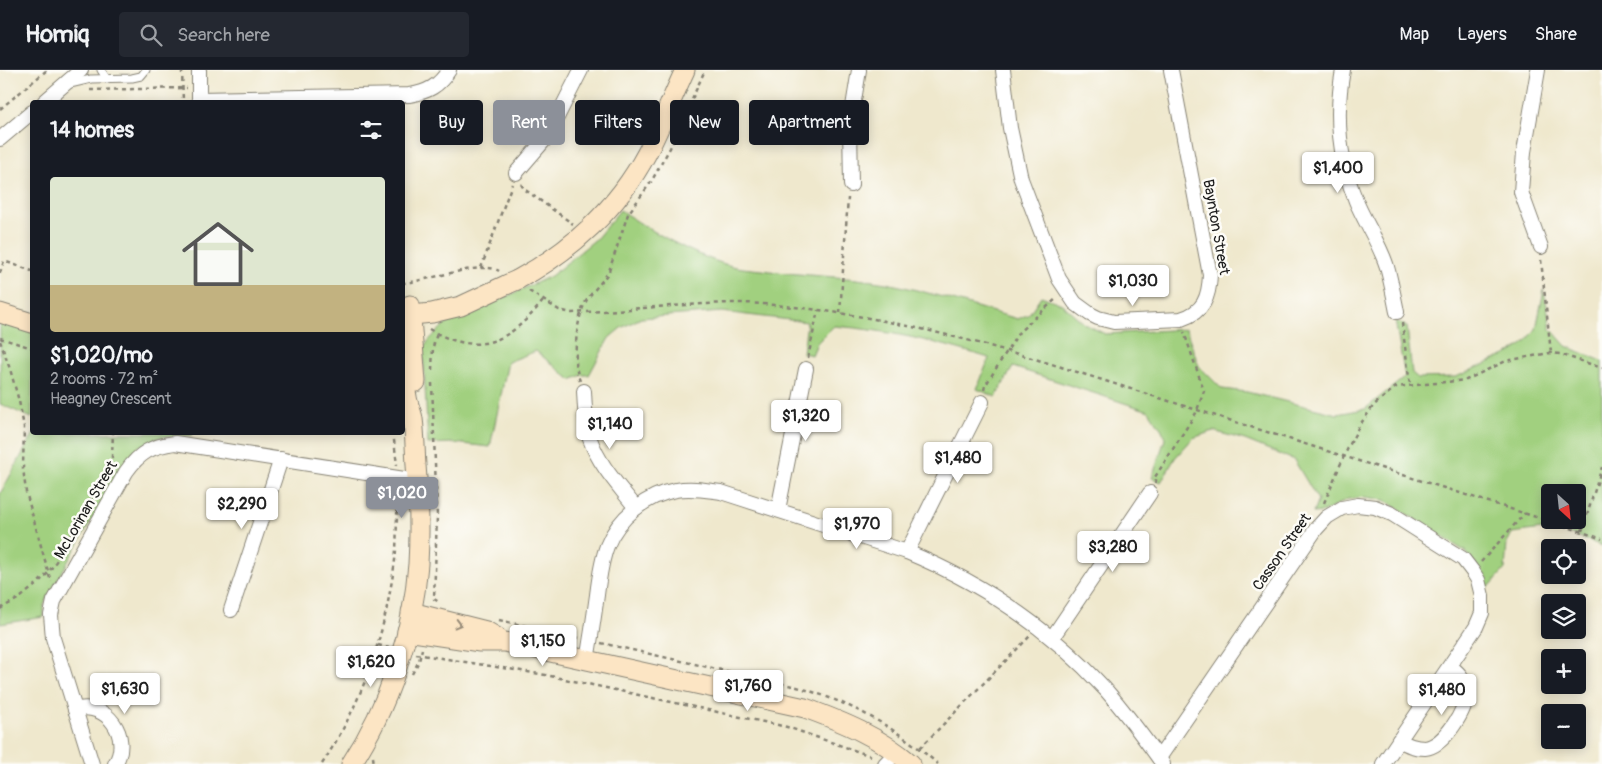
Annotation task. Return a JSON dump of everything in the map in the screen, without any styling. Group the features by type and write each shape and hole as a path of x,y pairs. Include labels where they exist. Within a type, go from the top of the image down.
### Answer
{"street":[{"path":"46,100 81,70"},
{"path":"199,70 199,97 342,100 409,96 424,93 437,85 449,70"},
{"path":"516,173 547,137 581,70"},
{"path":"407,310 438,312 461,306 514,282 537,269 570,246 599,219 625,188 646,154 685,70"},
{"path":"851,185 850,126 859,70"},
{"name":"Baynton Street","path":"1003,70 1016,162 1063,288 1075,303 1098,318 1114,322 1181,319 1188,317 1199,310 1209,291 1210,275 1171,70"},
{"path":"1343,70 1338,104 1339,137 1345,169 1355,201 1386,266 1397,312"},
{"path":"1538,70 1524,152 1521,192 1541,247"},
{"path":"0,139 30,114"},
{"path":"407,310 465,294 489,292"},
{"path":"353,763 385,698 397,665 407,631 415,588 419,540 413,418 417,403 408,361 407,310"},
{"path":"408,361 424,330 438,312"},
{"path":"0,313 30,322"},
{"path":"778,510 806,369"},
{"path":"584,391 589,437 596,454 636,508"},
{"path":"907,552 982,402"},
{"name":"McLorinan Street","path":"92,764 51,631 51,615 58,593 126,472 143,453 158,445 175,443 417,481"},
{"path":"231,610 280,459"},
{"path":"587,660 601,568 606,548 622,521 636,508 654,496 676,490 698,488 721,492 907,552 982,589 1052,638 1105,689 1161,761"},
{"path":"1052,638 1150,493"},
{"name":"Casson Street","path":"1161,761 1316,529 1327,517 1342,508 1358,505 1376,507 1392,514 1463,559 1478,580 1482,596 1482,613 1476,627 1383,764"},
{"path":"411,612 486,631 505,642"},
{"path":"407,631 480,642 505,642 805,708 856,728 897,761"},
{"path":"1399,740 1413,748 1427,748 1442,738 1454,725 1463,708 1467,692 1462,677 1450,666"},
{"path":"75,710 90,708 100,711 110,718 120,733 121,747 115,764"}],"lane":[{"path":"101,70 107,79"},
{"path":"61,88 91,79 132,78 141,76 146,70"}],"path":[{"path":"0,109 47,70"},
{"path":"182,70 183,100"},
{"path":"584,391 575,362 580,312 609,271 617,252 628,214 651,182 670,148 705,70"},
{"path":"83,91 182,88 199,97"},
{"path":"516,173 524,190 573,224"},
{"path":"481,268 516,173"},
{"path":"840,313 848,200 851,185"},
{"path":"1541,247 1541,263 1551,353"},
{"path":"0,259 30,270"},
{"path":"0,274 4,260"},
{"path":"405,283 470,269 494,268 543,301 564,312 736,303 818,310 906,324 1008,350 1582,531 1602,539"},
{"path":"982,402 985,386 1019,332 1060,295 1063,288"},
{"path":"431,330 458,342 480,344 501,340 527,321 543,301"},
{"path":"806,369 818,310"},
{"path":"1397,312 1403,326 1410,386"},
{"path":"1150,493 1157,478 1155,477 1198,410 1204,391 1181,319"},
{"path":"436,333 432,364 437,513 434,599 442,605"},
{"path":"0,340 30,348"},
{"path":"0,340 19,401 24,427 23,468 26,492 53,590 58,593"},
{"path":"1333,514 1324,502 1358,426 1374,405 1396,388 1466,380 1506,361 1536,354 1560,354 1602,368"},
{"path":"0,609 32,589 48,572 63,549 107,470 112,457 113,435"},
{"path":"393,435 396,461"},
{"path":"1582,531 1602,467"},
{"path":"324,764 356,705 371,669 378,645 390,593 395,555 397,503 400,490"},
{"path":"1472,570 1525,513"},
{"path":"491,618 565,635"},
{"path":"420,655 546,675 787,728 872,756 897,761 1038,627"},
{"path":"599,640 602,643"}],"green space":[{"path":"620,210 658,234 700,255 736,267 886,283 936,295 1018,319 1029,314 1041,296 1062,304 1085,324 1105,334 1186,329 1199,366 1222,389 1247,392 1337,414 1365,409 1405,377 1395,320 1407,327 1412,373 1418,378 1456,377 1510,353 1525,343 1536,329 1544,290 1551,329 1566,346 1602,361 1602,546 1564,531 1542,529 1512,533 1507,543 1505,569 1490,586 1486,586 1475,563 1466,552 1385,500 1365,497 1348,499 1324,512 1313,513 1318,500 1294,460 1245,440 1213,431 1193,438 1175,458 1161,482 1152,478 1165,439 1162,430 1149,411 1013,367 996,397 977,389 989,358 893,334 834,326 817,343 812,355 803,353 807,322 722,312 641,318 621,328 609,338 589,375 582,375 571,380 536,351 508,362 490,447 454,443 428,444 423,349 429,340 443,326 474,307 490,304 551,276 597,238"},
{"path":"0,319 30,327 30,417 0,404"},
{"path":"33,435 192,435 161,437 138,447 118,474 49,595 44,605 44,617 0,624 0,494"}]}
